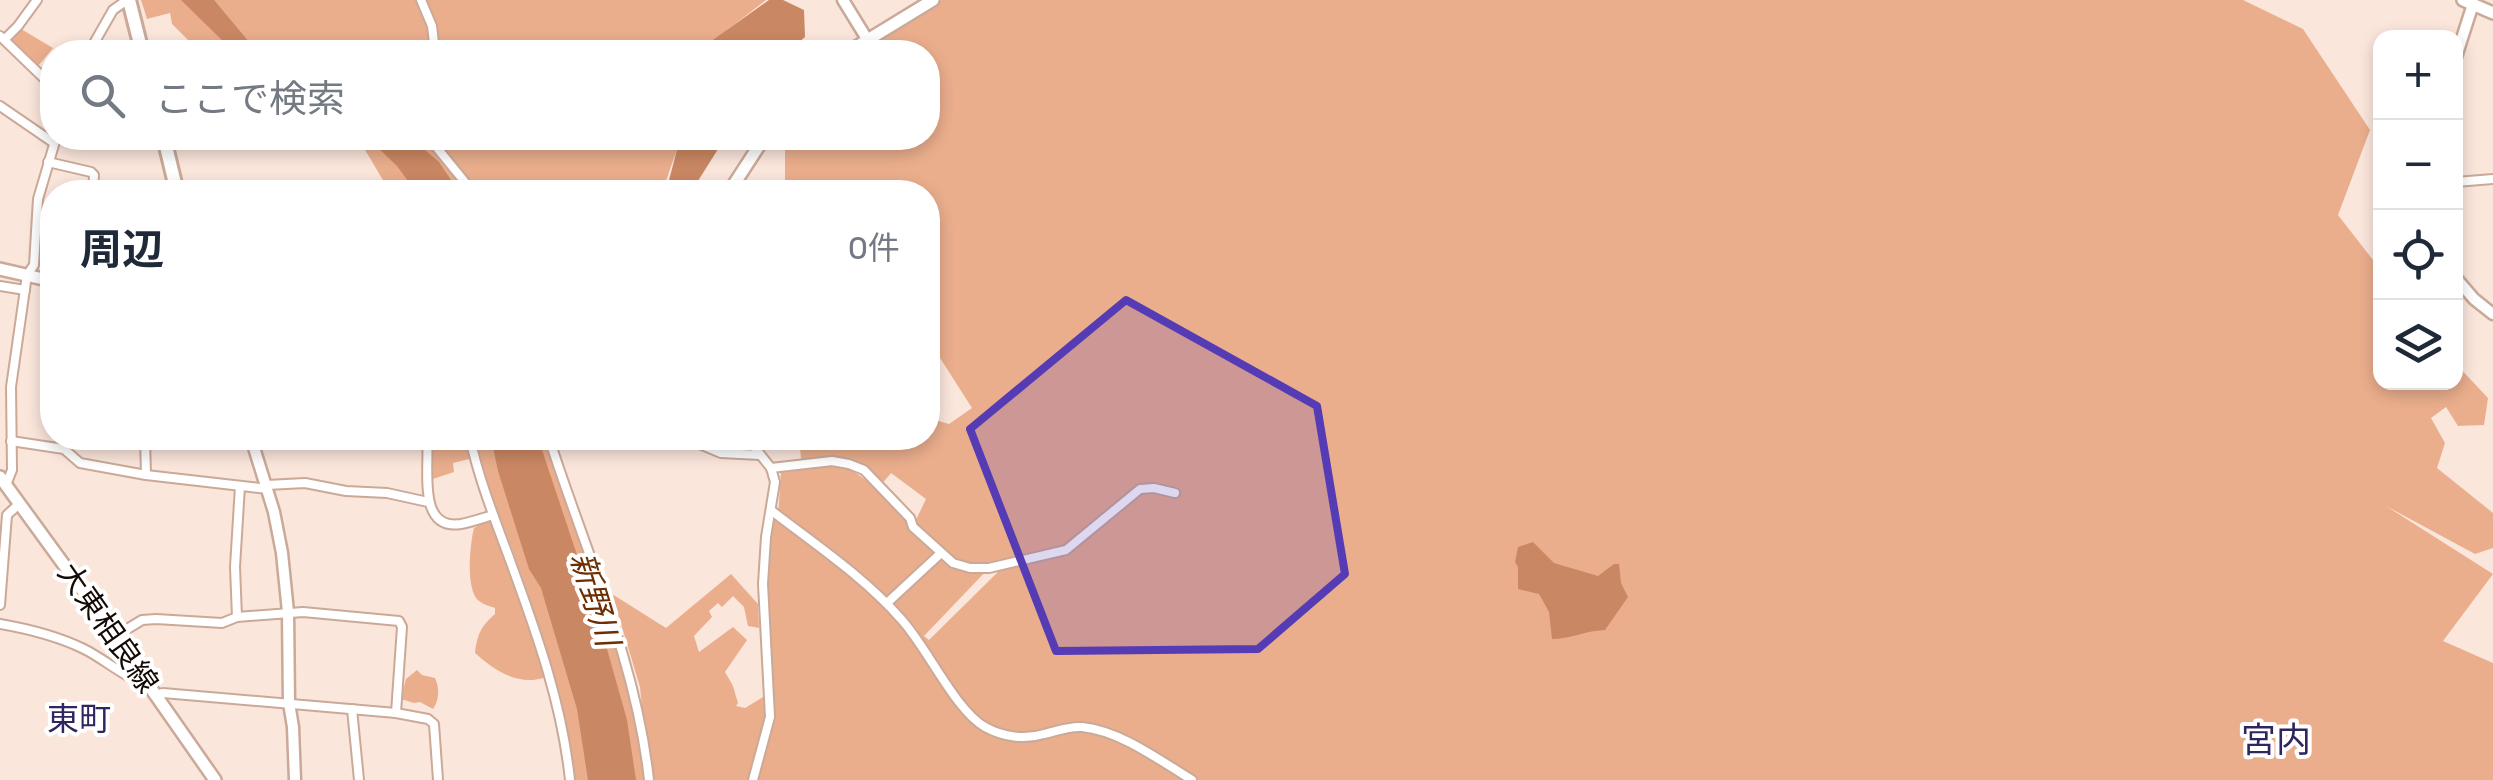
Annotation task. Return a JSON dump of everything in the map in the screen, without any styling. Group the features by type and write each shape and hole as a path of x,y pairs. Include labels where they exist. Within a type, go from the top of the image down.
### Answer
{"main road":[{"path":"128,0 139,40"},
{"path":"867,39 932,0"},
{"path":"2468,2 2493,13"},
{"path":"167,150 175,180"},
{"path":"737,180 756,150"},
{"path":"0,269 40,278"},
{"name":"大東相良線","path":"2,481 215,780"}],"street":[{"path":"37,0 18,26 2,37 40,74"},
{"path":"96,40 113,10 128,0"},
{"path":"422,0 434,40"},
{"path":"842,0 867,39"},
{"path":"2462,30 2468,2"},
{"path":"0,106 40,131"},
{"path":"43,180 52,150"},
{"path":"439,150 464,180"},
{"path":"48,162 90,172 94,180"},
{"path":"2463,181 2493,179"},
{"path":"2,481 12,470 10,387 27,275 34,265 40,192"},
{"path":"0,286 25,290"},
{"path":"2463,286 2493,314"},
{"path":"11,442 40,445"},
{"path":"66,450 80,462 146,475 240,486 305,482 346,492 387,493 428,502"},
{"path":"145,450 146,475"},
{"path":"255,450 281,543 295,780"},
{"path":"429,450 428,502 432,511 444,522 458,525 493,515"},
{"path":"474,450 547,666 566,744 570,780"},
{"path":"553,450 620,640 646,750 649,780"},
{"path":"713,450 760,455"},
{"path":"753,780 770,717 763,584 775,482 771,468 756,450"},
{"path":"771,468 832,462 864,470 910,518 913,527 953,563 970,568 989,568 1066,550 1140,489 1175,492"},
{"path":"237,617 235,567 240,486"},
{"path":"0,605 7,515 19,504"},
{"path":"772,511 886,603 923,646 959,702 983,726 1019,737 1078,727 1095,730 1127,742 1192,780"},
{"path":"886,603 941,552"},
{"path":"114,636 142,620 222,623 237,617 288,612 399,621 402,627 396,714"},
{"path":"0,624 54,636 88,650 151,690 428,719 434,724 438,780"},
{"path":"352,709 358,780"}],"highlighted area":[{"path":"1126,300 1317,406 1345,574 1258,649 1056,651 970,429"}],"shaded area":[{"path":"141,0 766,0 714,40 188,40 172,24 170,13 147,19"},
{"path":"181,0 214,0 247,40 222,40"},
{"path":"769,0 783,0 804,10 805,37 801,40 713,40"},
{"path":"942,0 2243,0 2303,29 2370,130 2338,215 2373,260 2373,390 2463,390 2463,371 2488,398 2484,425 2458,426 2446,407 2431,418 2445,443 2437,468 2493,513 2493,548 2475,554 2386,506 2493,574 2443,641 2493,663 2493,780 568,780 556,692 545,648 475,450 547,450 614,622 645,741 640,687 612,594 666,628 731,574 758,604 759,628 748,626 744,607 733,596 722,607 718,603 709,611 712,617 694,636 699,652 733,627 747,640 725,672 733,686 736,706 745,708 770,693 765,592 770,525 778,517 781,471 842,463 867,481 913,526 926,499 891,473 881,485 844,462 801,459 800,450 940,450 940,421 949,424 972,408 940,358 940,180 785,180 785,150 940,150 940,40 880,40","holes":["1003,567 929,640 924,636 989,568"]},
{"path":"21,29 40,40 38,66 10,40"},
{"path":"365,150 677,150 666,180 383,180"},
{"path":"380,150 425,150 451,180 407,180"},
{"path":"677,150 717,150 699,180 669,180"},
{"path":"430,450 471,450 473,458 453,463 454,472 430,480"},
{"path":"494,450 542,450 600,624 627,720 636,780 588,780 577,709 541,588 529,569"},
{"path":"494,518 546,677 536,680 508,676 475,653 481,631 495,614 495,608 475,595 470,577 471,545 474,528"},
{"path":"1533,542 1554,563 1598,576 1619,564 1621,583 1628,597 1605,630 1552,639 1549,612 1539,594 1518,589 1518,547"},
{"path":"417,670 437,682 438,698 433,709 401,699 406,679"}],"district":[{"name":"東町","path":"79,719"},
{"name":"宮内","path":"2276,740"}],"water label":[{"name":"新野川","path":"595,599"}]}
